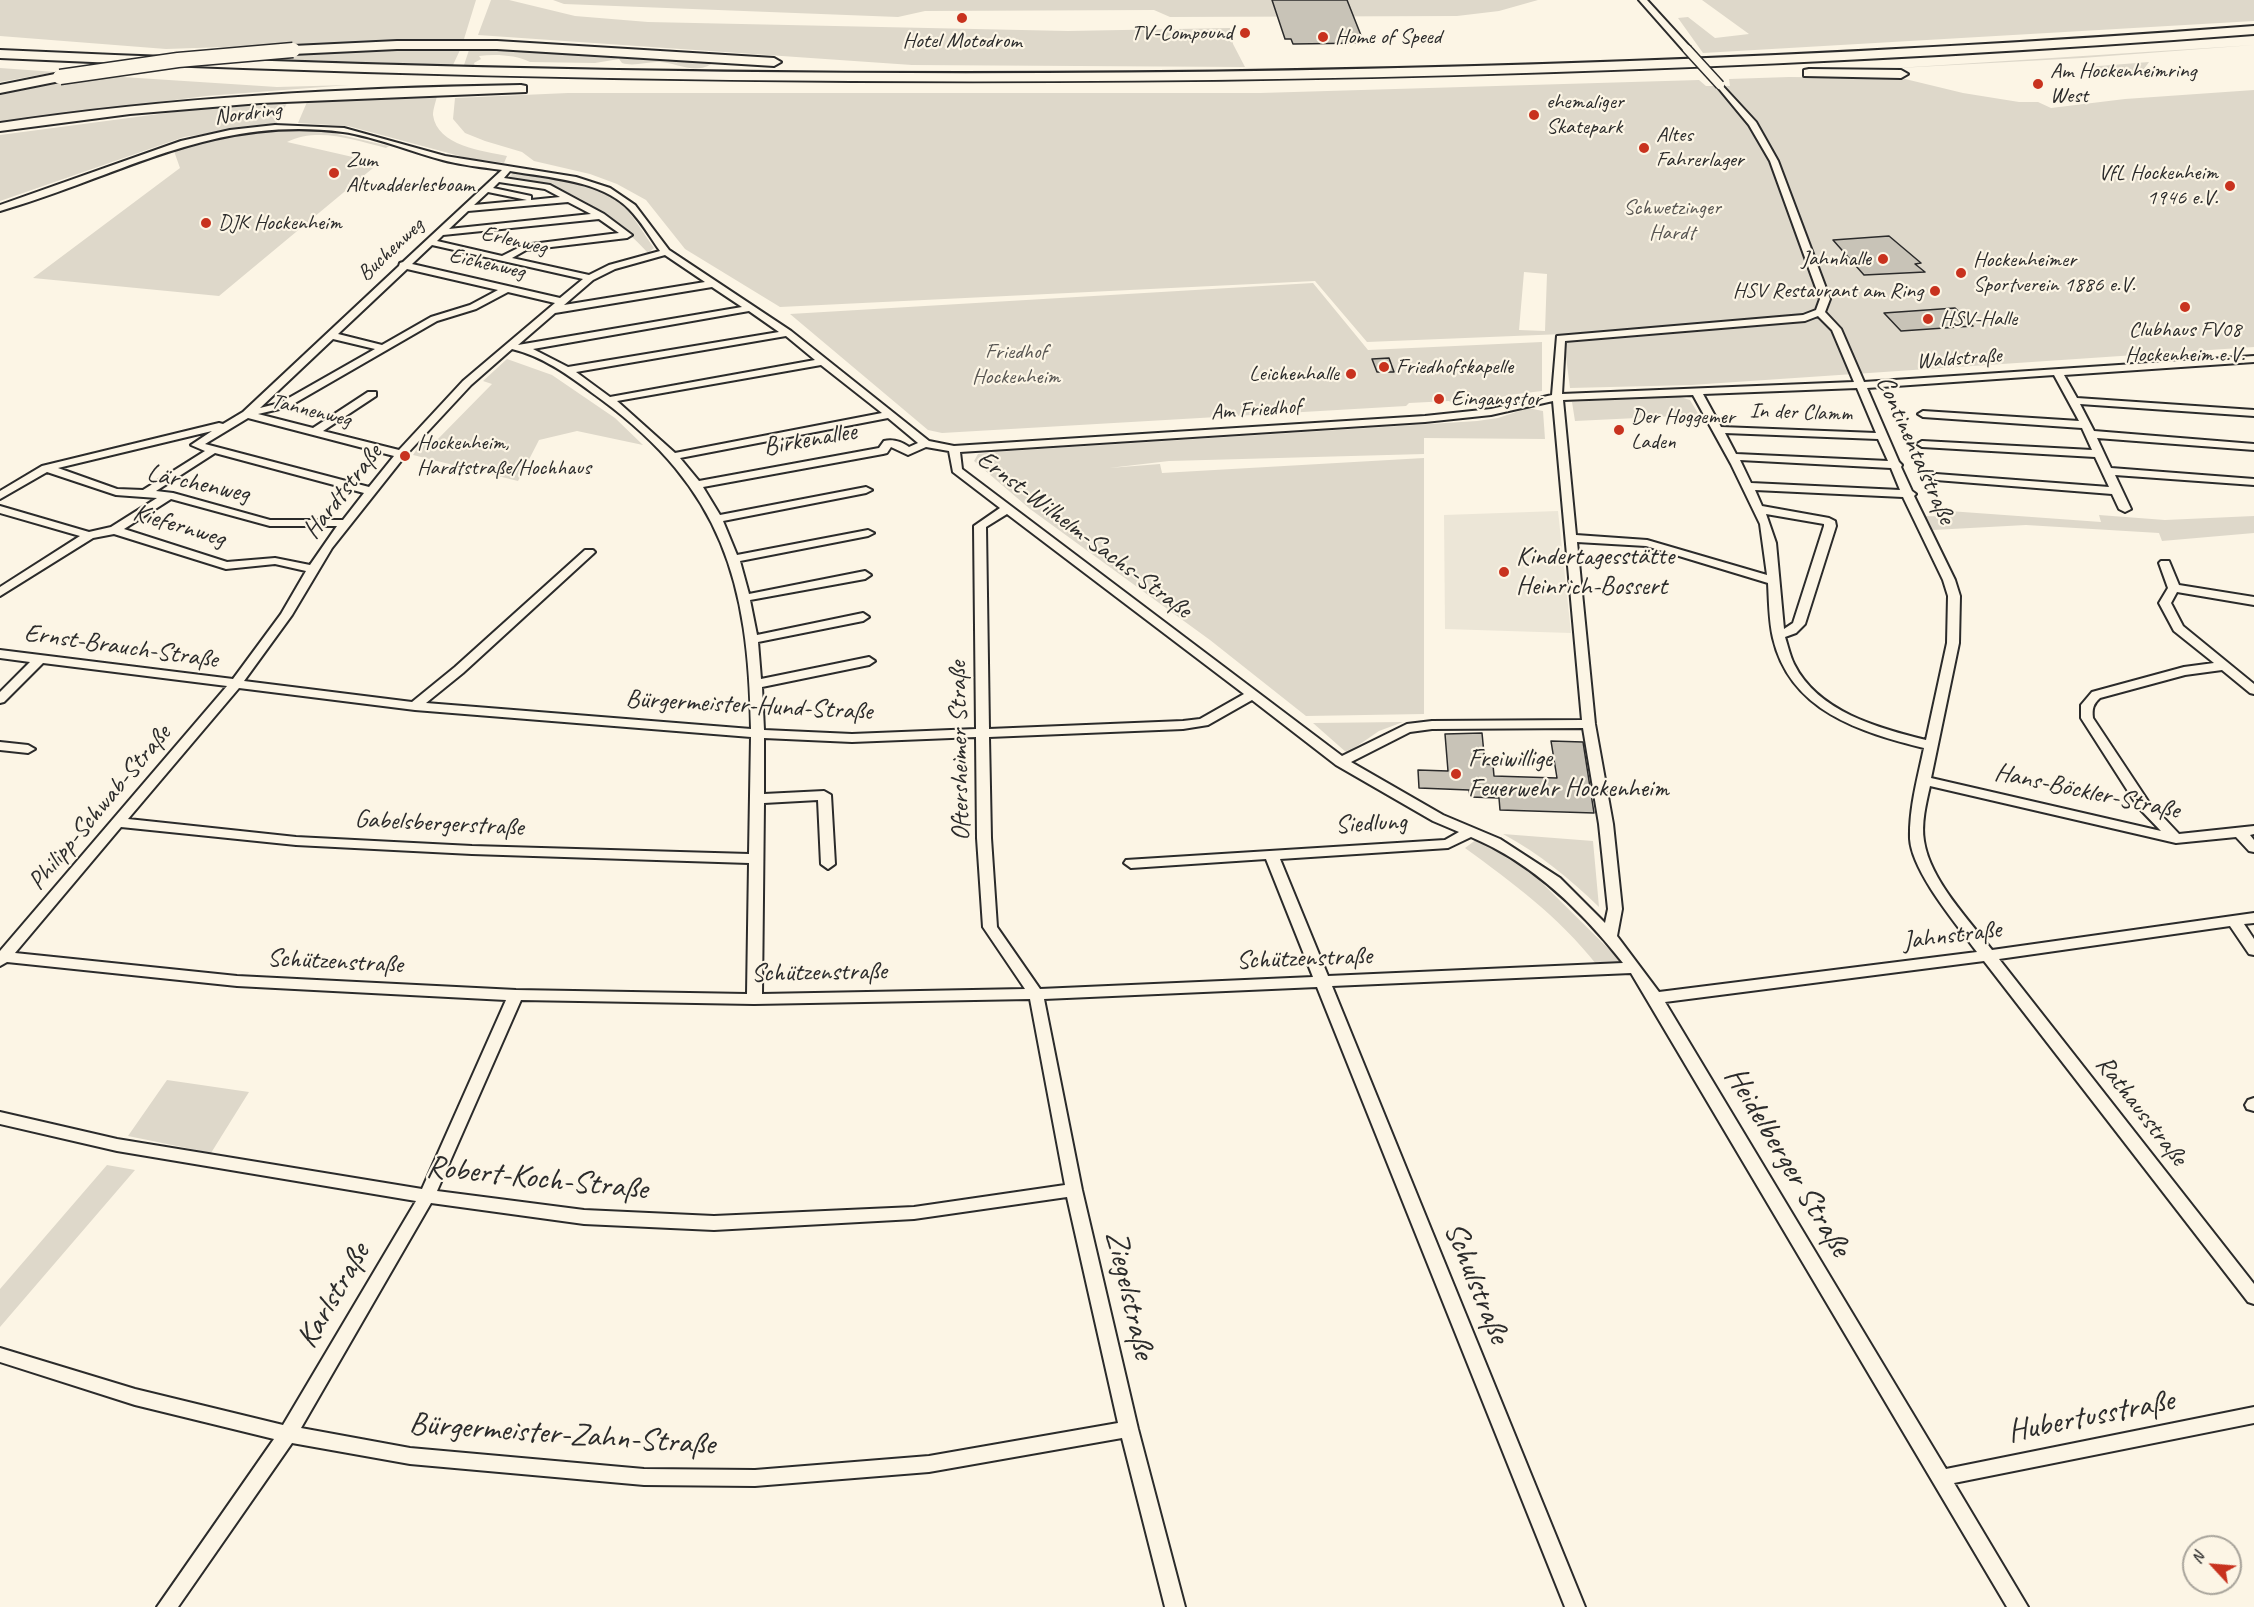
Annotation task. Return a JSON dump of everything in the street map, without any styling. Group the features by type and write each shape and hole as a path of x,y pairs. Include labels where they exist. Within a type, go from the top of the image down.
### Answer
{"highway":[{"path":"0,127 201,102 453,81 1148,76 1723,62 2002,47 2254,30"},
{"path":"592,89 712,86 1259,84 1731,70 2254,39"},
{"path":"0,89 60,77 178,60 293,50 467,44 570,48 866,68 1148,76"},
{"path":"0,54 453,81 536,89"},
{"path":"0,63 453,81 712,86"},
{"path":"1731,70 1901,74"}],"street":[{"path":"1610,937 1615,909 1606,824 1589,724 1558,397 1560,338 1805,318 1820,312 1824,299 1774,161 1753,124 1643,0"},
{"name":"Nordring","path":"0,208 184,143 230,132 275,127 344,130 444,158 508,169"},
{"name":"Buchenweg","path":"213,450 196,445 247,414 438,232 508,169"},
{"name":"Ernst-Wilhelm-Sachs-Straße","path":"508,169 573,179 608,190 632,207 666,252 788,333 925,443 954,449 957,470 1341,762 1438,818 1471,831 1525,859 1555,880 1610,937"},
{"path":"497,179 547,187 601,216 627,235 524,248 505,258"},
{"path":"486,189 542,201"},
{"path":"463,209 570,199"},
{"path":"438,232 601,216"},
{"name":"Erlenweg","path":"429,242 590,278"},
{"path":"510,346 590,278 612,267 666,252"},
{"name":"Eichenweg","path":"403,265 563,302"},
{"path":"553,310 713,284"},
{"name":"Buchenweg","path":"247,414 284,405 434,319 473,307 508,288"},
{"path":"510,346 523,348 752,308"},
{"name":"Continentalstraße","path":"1820,312 1836,329 1859,385 1910,494 1922,527 1949,580 1954,596 1953,643 1919,805 1917,841 1931,879 1988,956"},
{"path":"565,371 788,333"},
{"path":"329,335 384,348"},
{"name":"Hardtstraße","path":"236,685 286,615 312,569 370,491 401,453 467,383 510,346"},
{"path":"523,348 565,371 608,400 642,428 696,485 733,559 744,598 752,640 759,734 754,999"},
{"name":"Waldstraße","path":"1558,397 1859,385 2254,358"},
{"path":"608,400 825,361"},
{"path":"2058,373 2089,429 2125,509"},
{"name":"In der Clamm","path":"1697,392 1717,430 1735,457 1766,527 1774,581 1778,636 1783,654 1795,676 1827,708 1875,732 1933,746"},
{"path":"314,432 372,394"},
{"name":"Am Friedhof","path":"954,449 1425,419 1491,412 1558,397"},
{"path":"2075,401 2254,413"},
{"name":"Tannenweg","path":"247,414 401,453"},
{"path":"1923,414 2254,447"},
{"name":"Birkenallee","path":"670,457 889,415"},
{"path":"0,495 46,468 233,423"},
{"name":"In der Clamm","path":"1717,430 1884,436"},
{"name":"Birkenallee","path":"696,485 883,451 888,443 900,445 908,452 925,443"},
{"path":"1922,444 2100,454"},
{"path":"147,492 213,450 370,491"},
{"name":"In der Clamm","path":"1735,457 1897,465"},
{"name":"Lärchenweg","path":"46,468 116,492 169,495 270,523 345,523"},
{"path":"2107,471 2254,482"},
{"path":"1936,477 2116,491"},
{"path":"1749,486 1910,494"},
{"path":"715,519 866,490"},
{"path":"115,530 169,495"},
{"name":"Oftersheimer Straße","path":"1008,508 980,526 984,838 990,927 998,943 1036,994"},
{"name":"Kiefernweg","path":"0,509 89,535 115,530 226,566 275,561 312,569"},
{"path":"1758,509 1829,521 1830,526 1799,624 1778,636"},
{"path":"733,559 868,533"},
{"path":"0,592 89,535"},
{"path":"1573,538 1647,543 1774,581"},
{"path":"415,706 494,639 589,552"},
{"path":"2165,563 2174,588"},
{"path":"744,598 865,574"},
{"path":"2174,588 2254,601"},
{"path":"2174,588 2164,603 2178,628 2254,690"},
{"path":"752,640 863,617"},
{"name":"Ernst-Brauch-Straße","path":"0,654 236,685"},
{"path":"0,699 39,660"},
{"path":"756,684 869,661"},
{"path":"2176,839 2143,804 2087,718 2086,708 2088,701 2096,695 2184,671 2223,666"},
{"name":"Bürgermeister-Hund-Straße","path":"236,685 415,706 759,734 852,738 1196,724 1254,694"},
{"name":"Philipp-Schwab-Straße","path":"2,959 121,823 236,685"},
{"path":"1341,762 1407,728 1432,725 1589,724"},
{"path":"0,746 28,749"},
{"name":"Hans-Böckler-Straße","path":"1925,781 2176,839 2247,832 2254,848"},
{"path":"758,799 824,795 828,864"},
{"name":"Gabelsbergerstraße","path":"121,823 308,841 472,850 756,859"},
{"name":"Siedlung","path":"1131,862 1448,844 1471,831"},
{"path":"1271,854 1321,982"},
{"name":"Jahnstraße","path":"1655,998 1988,956 2254,918"},
{"path":"2234,921 2254,950"},
{"name":"Heidelberger Straße","path":"1610,937 1655,998 2019,1607"},
{"name":"Rathausstraße","path":"1988,956 2254,1298"},
{"name":"Schützenstraße","path":"2,959 237,981 516,995 754,999 1036,994 1635,968"},
{"name":"Schulstraße","path":"1321,982 1575,1607"},
{"name":"Ziegelstraße","path":"1036,994 1074,1190 1128,1428 1175,1607"},
{"name":"Karlstraße","path":"166,1607 288,1434 427,1196 516,995"},
{"name":"Robert-Koch-Straße","path":"0,1118 117,1145 427,1196 584,1217 714,1223 914,1213 1074,1190"},
{"name":"Bürgermeister-Zahn-Straße","path":"0,1355 135,1397 288,1434 410,1456 644,1477 755,1478 929,1464 1128,1428"},
{"name":"Hubertusstraße","path":"1940,1478 2254,1415"}],"shaded area":[{"name":"Kindertagesstätte Heinrich-Bossert","path":"1558,511 1571,633 1445,629 1444,515"}],"green space":[{"path":"0,0 476,0 464,39 166,49 0,36"},
{"path":"491,0 509,0 575,16 648,22 1068,31 1230,28 1233,44 1245,67 912,65 478,35"},
{"path":"553,0 1538,0 1499,11 1457,16 1170,17 1154,10 925,11 898,17 564,4"},
{"path":"1702,0 2254,0 2254,21 1703,53 1678,18 1688,17 1715,38 1749,34"},
{"path":"2254,45 2082,58 1881,69"},
{"path":"429,47 505,48 714,62 701,68 687,68 660,62 627,64 622,63 619,59 595,63 530,62 512,56 492,55 479,56 481,59 474,63 475,66 464,65 469,50 460,50 453,65 280,59 289,53"},
{"path":"2149,62 2141,73 2087,67"},
{"path":"0,68 56,72 0,82"},
{"path":"107,76 277,87 349,85 206,96 0,122 0,92"},
{"name":"Schwetzinger Hardt","path":"1901,78 1963,93 2019,102 2038,102 2051,108 2125,99 2254,90 2254,347 1691,385 1570,388 1563,334 1367,342 1315,281 780,307 685,249 646,200 617,184 590,174 534,161 522,152 465,133 453,119 455,98 568,93 1260,93 1699,80 1706,86 1730,86 1729,79","holes":["1524,272 1547,274 1545,331 1519,330"]},
{"path":"437,96 433,115 436,125 443,134 474,149 507,156 504,163 467,158 348,126 298,123 307,102"},
{"path":"287,103 277,123 184,137 0,201 0,135 197,109"},
{"name":"DJK Hockenheim","path":"273,130 324,131 389,146 386,148 324,135 311,135 287,142 379,163 219,296 33,278 180,168 174,151 164,154 163,152 230,135"},
{"path":"513,173 574,183 603,193 627,210 654,248 648,253 605,214 580,198 548,185 507,179"},
{"name":"Friedhof Hockenheim","path":"1313,283 1368,350 1542,342 1542,391 1509,395 1487,401 1453,404 1449,401 1409,403 1406,406 942,433 928,430 790,314"},
{"path":"507,359 552,375 615,418 643,445 577,431 539,440 518,481 413,455 420,444 432,445 492,384 483,381"},
{"path":"1677,396 1690,400 1699,415 1575,421 1572,402"},
{"path":"1528,408 1543,411 1545,439 1424,438 1424,454 1169,461 1109,468 1160,464 1162,473 1424,458 1424,714 1306,716 1210,640 1030,509 974,461 978,454 993,452 988,458 989,464 989,458 994,452 1477,421 1498,418"},
{"path":"1949,511 2101,522 2099,515 2165,520 2254,516 2254,533 2162,541 2159,533 2026,525 1933,530 1926,516 1953,517"},
{"path":"1403,722 1379,731 1347,753 1313,723"},
{"path":"1503,834 1593,841 1599,907 1554,867"},
{"path":"1477,839 1534,875 1622,962 1596,964 1551,916 1465,848"},
{"path":"167,1080 249,1092 211,1153 128,1136"},
{"path":"107,1165 135,1170 0,1327 0,1289"}],"building":[{"path":"1272,0 1347,0 1364,43 1293,44 1291,39 1285,39"},
{"name":"Jahnhalle","path":"1889,236 1921,263 1915,264 1925,272 1864,275 1833,240"},
{"name":"HSV-Halle","path":"1955,308 1973,326 1901,331 1884,313"},
{"path":"1389,358 1394,372 1377,372 1372,359"},
{"name":"Freiwillige Feuerwehr Hockenheim","path":"1482,733 1485,764 1493,765 1494,776 1557,778 1551,741 1583,742 1594,813 1500,810 1499,798 1470,797 1469,790 1419,788 1418,770 1448,771 1445,734"}],"place":[{"name":"Hotel Motodrom","path":"962,18"},
{"name":"TV-Compound","path":"1245,33"},
{"name":"Home of Speed","path":"1323,37"},
{"name":"Am Hockenheimring West","path":"2038,84"},
{"name":"ehemaliger Skatepark","path":"1534,115"},
{"name":"Altes Fahrerlager","path":"1644,148"},
{"name":"Zum Altvadderlesboam","path":"334,173"},
{"name":"VfL Hockenheim 1946 e.V.","path":"2230,186"},
{"name":"DJK Hockenheim","path":"206,223"},
{"name":"Jahnhalle","path":"1883,259"},
{"name":"Hockenheimer Sportverein 1886 e.V.","path":"1961,273"},
{"name":"HSV Restaurant am Ring","path":"1935,291"},
{"name":"Clubhaus FV08 Hockenheim e.V.","path":"2185,307"},
{"name":"HSV-Halle","path":"1928,319"},
{"name":"Friedhofskapelle","path":"1384,367"},
{"name":"Leichenhalle","path":"1351,374"},
{"name":"Eingangstor","path":"1439,399"},
{"name":"Der Hoggemer Laden","path":"1619,430"},
{"name":"Hockenheim, Hardtstraße/Hochhaus","path":"405,456"},
{"name":"Kindertagesstätte Heinrich-Bossert","path":"1504,572"},
{"name":"Freiwillige Feuerwehr Hockenheim","path":"1456,774"}]}
